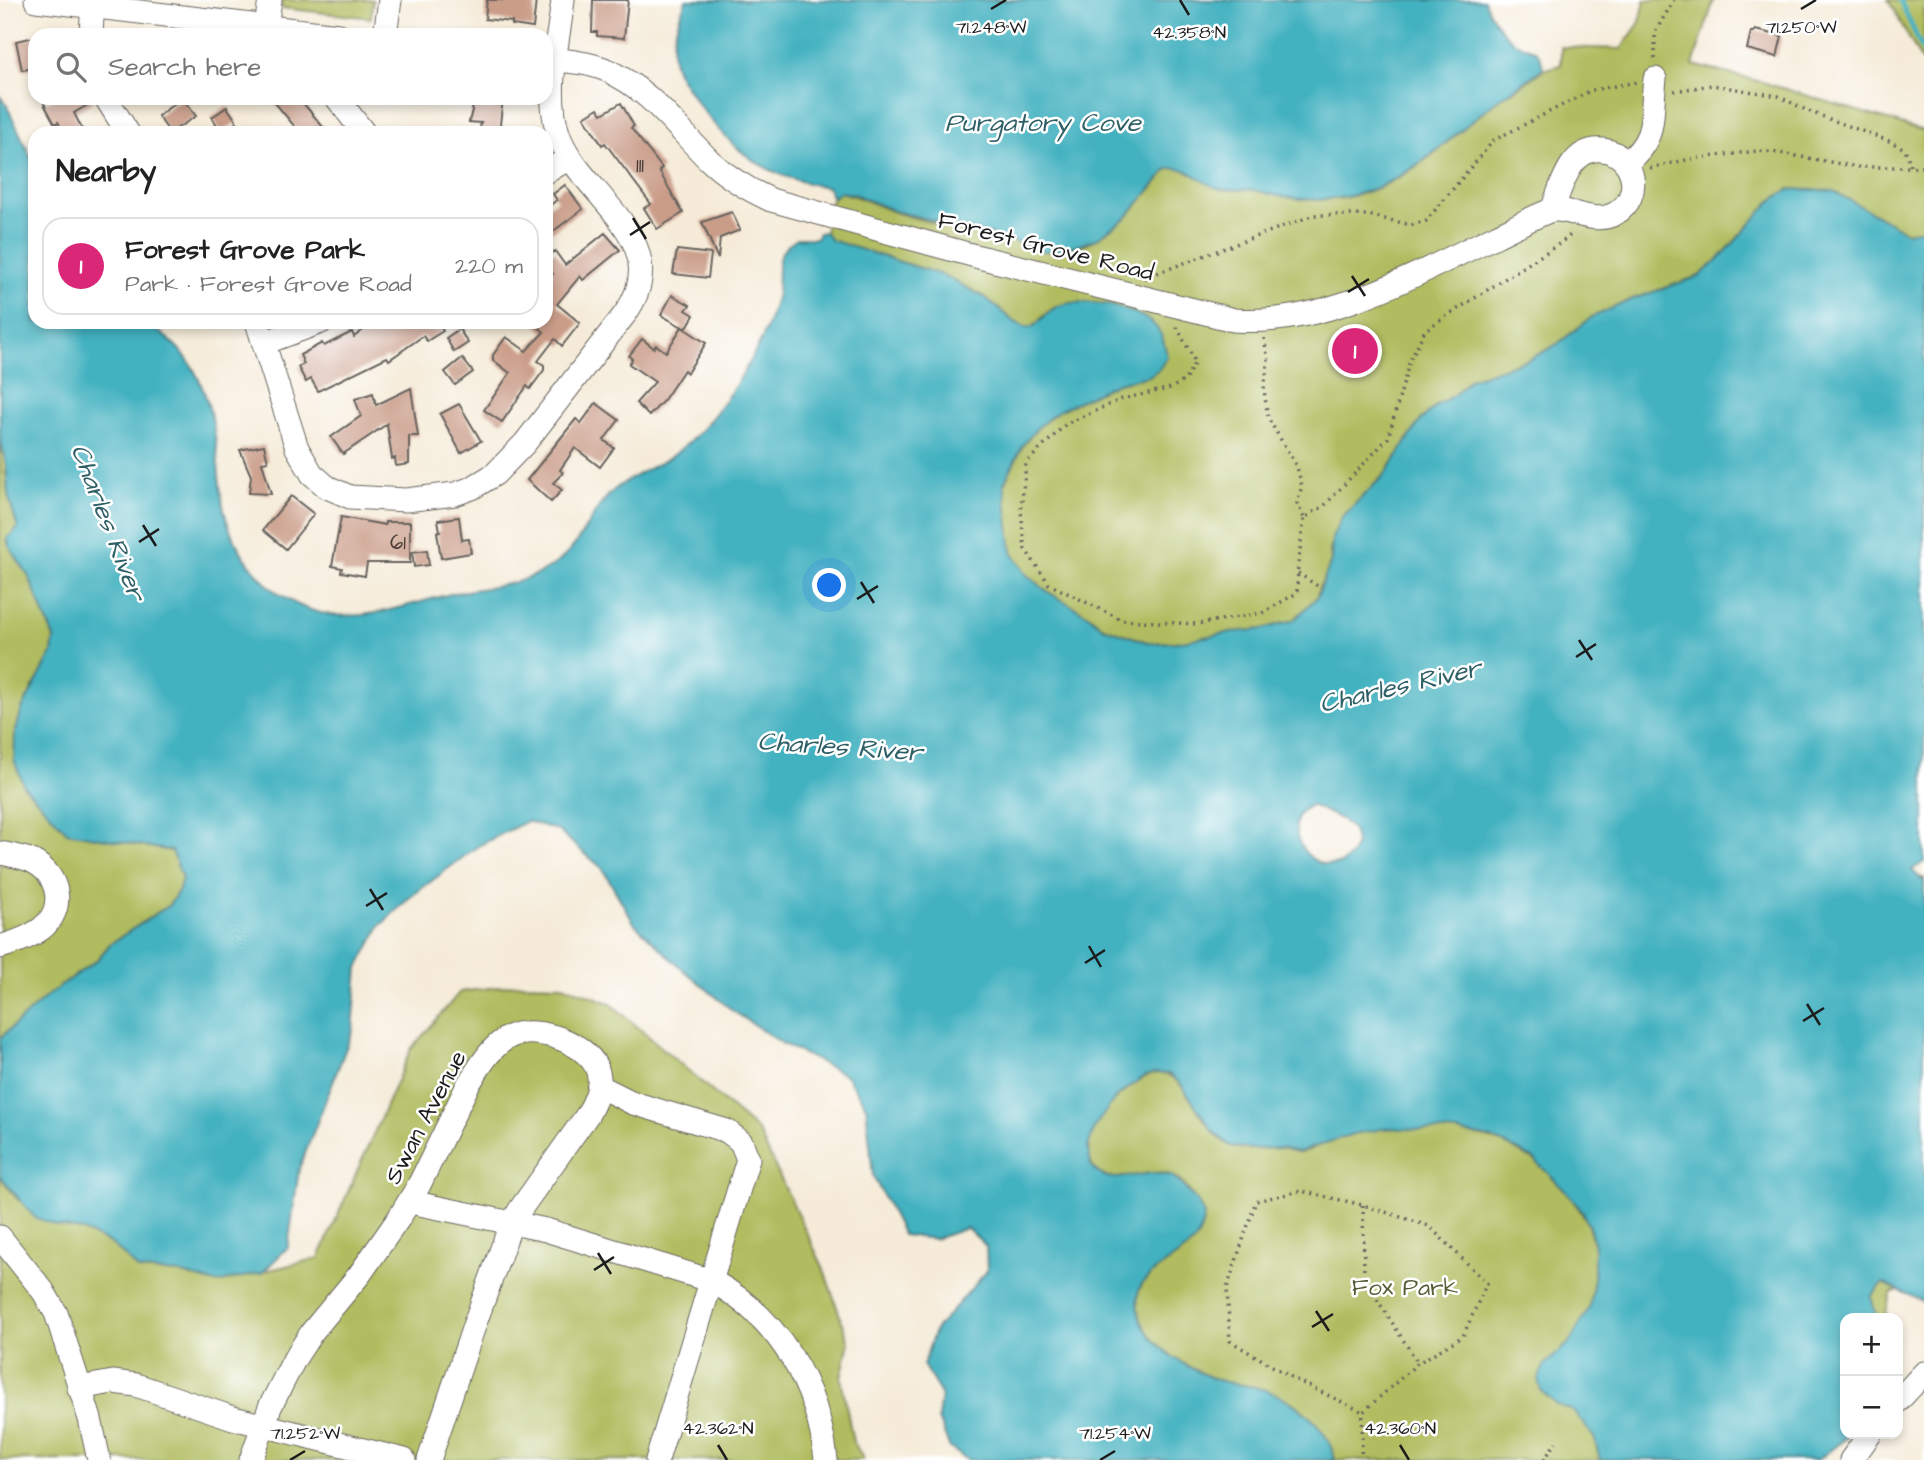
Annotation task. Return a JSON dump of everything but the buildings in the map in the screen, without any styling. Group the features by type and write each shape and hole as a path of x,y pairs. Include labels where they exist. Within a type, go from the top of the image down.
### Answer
{"street":[{"path":"36,0 93,4 274,28"},
{"path":"267,27 270,0"},
{"path":"386,28 390,0"},
{"path":"553,49 563,0"},
{"path":"91,28 93,4"},
{"name":"Forest Grove Road","path":"553,59 592,65 632,84 660,106 710,161 740,184 771,200 979,257 1234,320 1261,322 1305,315 1349,302 1415,275 1552,210"},
{"path":"1629,169 1647,142 1653,122 1654,89"},
{"path":"282,329 260,333 301,458 312,474 327,487 350,497 419,499 455,494 488,479 501,469 525,443 625,314 637,294 639,261 631,234 569,158 554,117 553,91"},
{"path":"110,105 124,126"},
{"path":"342,105 359,126"},
{"path":"1605,150 1618,155 1629,169 1633,191 1624,208 1606,218 1552,210 1570,166 1581,155 1605,150"},
{"path":"553,168 569,158"},
{"path":"0,853 31,860 46,871 55,883 58,897 55,912 42,928 23,939 0,947"},
{"name":"Swan Avenue","path":"251,1460 287,1372 307,1339 365,1267 410,1202 468,1085 487,1056 512,1036 531,1032 562,1040 582,1051 594,1063 599,1086"},
{"path":"429,1460 475,1323 513,1222 588,1114 599,1086 633,1104 727,1131 741,1142 748,1159 657,1460"},
{"path":"410,1202 513,1222 712,1281 754,1310 791,1355 812,1395 826,1460"},
{"path":"3,1246 43,1291 56,1313 92,1426 99,1460"},
{"path":"1903,1396 1924,1373"},
{"path":"79,1388 113,1382 136,1385 217,1414 404,1460"},
{"path":"1852,1460 1867,1439"}],"path":[{"path":"1654,89 1655,32 1674,0"},
{"path":"1116,290 1314,215 1368,215 1410,225 1426,221 1494,140 1592,90 1712,85 1778,96 1808,111 1905,149 1911,166"},
{"path":"1629,169 1757,151 1857,167 1924,167"},
{"path":"1304,517 1324,506 1388,438 1410,360 1425,330 1566,239 1577,228 1582,216"},
{"path":"1176,325 1195,362 1185,380 1171,388 1122,399 1066,425 1026,463 1021,510 1025,549 1049,583 1122,620 1196,624 1262,613 1297,593 1304,517 1297,503 1302,486 1297,467 1268,418 1264,390 1268,360 1261,322"},
{"path":"1298,573 1319,587"},
{"path":"1361,1460 1363,1412 1418,1363 1463,1336 1487,1283 1429,1226 1363,1205 1301,1191 1256,1200 1227,1288 1230,1341 1298,1381 1363,1412"},
{"path":"1363,1205 1364,1279 1418,1363"},
{"path":"1544,1460 1556,1442"}],"green space":[{"path":"282,0 373,0 371,18 281,8"},
{"path":"1645,0 1714,0 1693,65 1762,82 1924,131 1924,229 1907,232 1833,191 1790,189 1771,201 1719,259 1699,276 1633,299 1593,317 1556,345 1530,359 1470,379 1421,420 1386,473 1342,517 1330,550 1331,561 1327,574 1319,587 1317,597 1294,620 1282,626 1176,642 1150,643 1103,627 1087,614 1048,592 1026,574 1012,552 1004,483 1023,445 1037,428 1058,411 1117,383 1149,376 1114,306 1058,306 1033,327 1025,327 1013,321 986,298 945,276 830,240 825,232 832,198 840,192 921,220 1047,250 1068,249 1094,240 1106,232 1142,199 1165,171 1176,167 1186,169 1212,186 1222,189 1322,200 1353,196 1388,183 1418,166 1502,97 1543,71 1561,65 1561,47 1621,49 1640,22"},
{"path":"1888,0 1924,0 1924,65"},
{"path":"0,439 6,464 8,495 18,528 7,538 9,546 29,577 54,638 52,653 45,669 31,690 23,786 45,807 131,844 172,851 182,878 179,890 169,905 110,944 97,960 48,995 0,1038"},
{"name":"Fox Park","path":"1919,877 1924,878 1924,1290 1906,1287 1891,1293 1886,1313 1840,1313 1840,1332 1793,1460 1335,1460 1318,1425 1298,1406 1274,1393 1221,1381 1189,1367 1163,1349 1144,1327 1137,1299 1139,1289 1152,1273 1196,1240 1204,1215 1186,1187 1171,1175 1147,1173 1116,1179 1096,1171 1090,1160 1091,1136 1096,1124 1111,1104 1140,1080 1155,1073 1168,1075 1179,1084 1220,1138 1238,1148 1282,1148 1303,1152 1358,1132 1403,1128 1470,1134 1502,1143 1542,1166 1581,1211 1592,1240"},
{"path":"520,984 563,985 610,1003 758,1131 823,1267 849,1342 841,1378 853,1442 864,1460 0,1460 0,1176 17,1199 57,1226 81,1230 112,1244 139,1270 179,1273 216,1283 319,1258 411,1049 460,992"}],"water":[{"name":"Purgatory Cove","path":"686,0 1484,0 1504,33 1518,44 1536,52 1543,68 1495,102 1422,161 1398,177 1372,189 1345,197 1314,200 1249,189 1221,189 1183,169 1168,169 1126,218 1096,239 1057,251 1041,251 1005,238 894,211 856,195 840,192 832,198 828,187 786,177 752,159 723,135 685,86 676,69 673,43"},
{"name":"Charles River","path":"0,96 28,151 28,329 156,329 177,347 193,368 204,392 212,418 224,510 231,532 243,555 278,593 316,612 336,615 375,613 455,593 519,581 543,571 564,557 614,490 681,449 704,427 724,401 746,369 765,332 777,293 780,256 797,238 816,238 819,233 825,232 831,240 945,276 986,298 1013,321 1025,327 1033,327 1058,306 1081,302 1124,309 1148,320 1156,327 1162,337 1167,357 1159,369 1149,376 1117,383 1058,411 1037,428 1023,445 1004,483 1012,552 1026,574 1048,592 1087,614 1103,627 1150,643 1176,642 1263,629 1294,620 1317,597 1331,561 1332,538 1342,517 1386,473 1421,420 1436,406 1455,394 1470,379 1530,359 1556,345 1592,317 1633,299 1699,276 1719,259 1771,201 1790,189 1833,191 1907,232 1924,229 1924,862 1912,870 1924,882 1924,1302 1883,1283 1871,1297 1876,1313 1840,1313 1840,1439 1845,1439 1818,1460 1600,1460 1594,1437 1573,1411 1556,1404 1541,1391 1538,1380 1545,1364 1569,1343 1589,1308 1594,1279 1594,1248 1583,1213 1533,1158 1486,1137 1457,1132 1388,1128 1353,1134 1299,1152 1281,1148 1250,1149 1230,1146 1212,1130 1180,1083 1169,1074 1155,1073 1145,1076 1117,1096 1095,1126 1088,1147 1091,1165 1106,1177 1152,1173 1173,1176 1197,1201 1204,1215 1196,1240 1154,1272 1141,1286 1138,1309 1142,1323 1161,1347 1188,1366 1221,1381 1274,1393 1297,1406 1325,1436 1335,1460 968,1460 950,1448 938,1419 941,1394 923,1365 935,1330 987,1271 986,1246 967,1228 935,1239 903,1235 873,1176 866,1106 846,1075 783,1044 733,1011 679,966 634,923 602,868 557,830 527,821 478,846 409,898 380,926 358,968 353,1030 299,1169 288,1247 262,1273 216,1283 179,1273 139,1270 112,1244 81,1230 57,1226 34,1217 0,1176 0,1038 48,995 97,960 110,944 169,905 179,890 182,878 172,851 67,832 24,786 14,760 15,733 22,709 52,653 54,638 29,577 9,546 7,538 18,528 8,495 6,464 0,439","holes":["1311,805 1341,819 1353,830 1356,844 1351,855 1341,864 1326,864 1315,860 1307,854 1297,837 1298,818 1302,811"]}],"waterway":[{"path":"1900,0 1924,53"}],"place":[{"name":"Forest Grove Park","path":"1355,351"}]}
